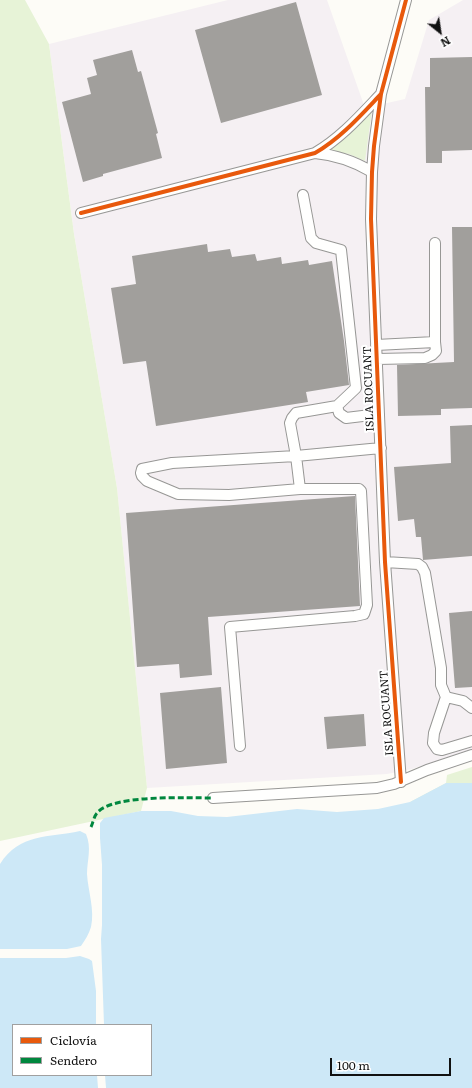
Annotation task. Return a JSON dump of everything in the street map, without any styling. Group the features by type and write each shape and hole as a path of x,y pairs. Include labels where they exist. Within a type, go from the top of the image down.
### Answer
{"street":[{"name":"ISLA ROCUANT","path":"401,782 385,562 371,219 374,146 382,94 406,0"},
{"path":"81,214 315,152 340,136 382,94"},
{"path":"315,152 338,156 372,172"},
{"path":"300,489 290,423 292,418 296,413 337,406 356,388 341,250 316,243 311,238 303,195"},
{"path":"377,358 426,358 436,351 435,242"},
{"path":"376,345 435,342"},
{"path":"337,406 339,413 346,418 379,414"},
{"path":"240,746 230,627 364,614 367,605 361,491 359,489 300,489 229,495 178,494 147,481 142,476 142,469 172,463 296,456 381,448"},
{"path":"385,562 418,564 422,567 424,573 441,668 441,685 446,697 434,733 433,743 437,749 442,750 472,741"},
{"path":"446,697 464,702 472,708"},
{"path":"213,798 377,788 401,782 427,770 472,755"}],"shaded area":[{"path":"228,0 327,0 365,108 405,99 429,20 463,0 472,0 472,749 412,769 387,774 147,788 117,488 74,234 49,44"}],"green space":[{"path":"0,0 25,0 49,44 74,234 117,488 147,788 141,811 0,841"},
{"path":"372,110 365,161 349,154 328,151 348,136"},
{"path":"472,767 472,811 410,802 446,783 447,775"}],"water":[{"path":"446,783 472,783 472,1088 106,1088 105,1076 152,1076 152,1024 104,1024 101,939 102,865 100,823 104,818 141,811 171,811 198,816 227,817 297,809 337,812 378,809 410,802"},
{"path":"80,831 86,834 89,844 87,874 92,907 91,927 81,946 67,949 0,949 0,864 16,847 26,842 36,838"},
{"path":"80,956 92,961 96,991 96,1024 12,1024 12,1076 97,1076 98,1088 0,1088 0,958 66,958"}],"building":[{"path":"296,2 322,95 221,123 195,30"},
{"path":"132,50 138,72 141,71 158,133 156,134 162,158 103,174 103,176 83,182 62,102 91,94 87,78 97,75 93,60"},
{"path":"472,57 472,150 442,151 442,163 426,163 425,87 430,87 430,58"},
{"path":"452,227 472,227 472,408 441,409 441,415 398,416 397,365 454,362"},
{"path":"207,244 208,252 230,249 232,257 255,254 257,261 281,257 282,264 308,260 309,265 332,261 349,385 306,392 308,402 156,426 146,361 123,364 111,288 136,284 132,256"},
{"path":"472,425 472,556 423,560 421,537 416,537 414,519 398,521 394,467 451,463 450,426"},
{"path":"355,496 360,606 208,617 212,675 180,678 179,664 137,667 126,513"},
{"path":"472,611 472,687 455,688 449,613"},
{"path":"221,687 227,763 166,769 160,693"},
{"path":"364,714 366,746 327,749 324,717"}],"marked path":[{"path":"91,827 97,813 105,807 118,803 152,798 213,798"}],"cycle path":[{"path":"401,782 385,562 371,219 374,146 381,94 406,0"},
{"path":"81,213 315,153 342,133 381,94"}]}
